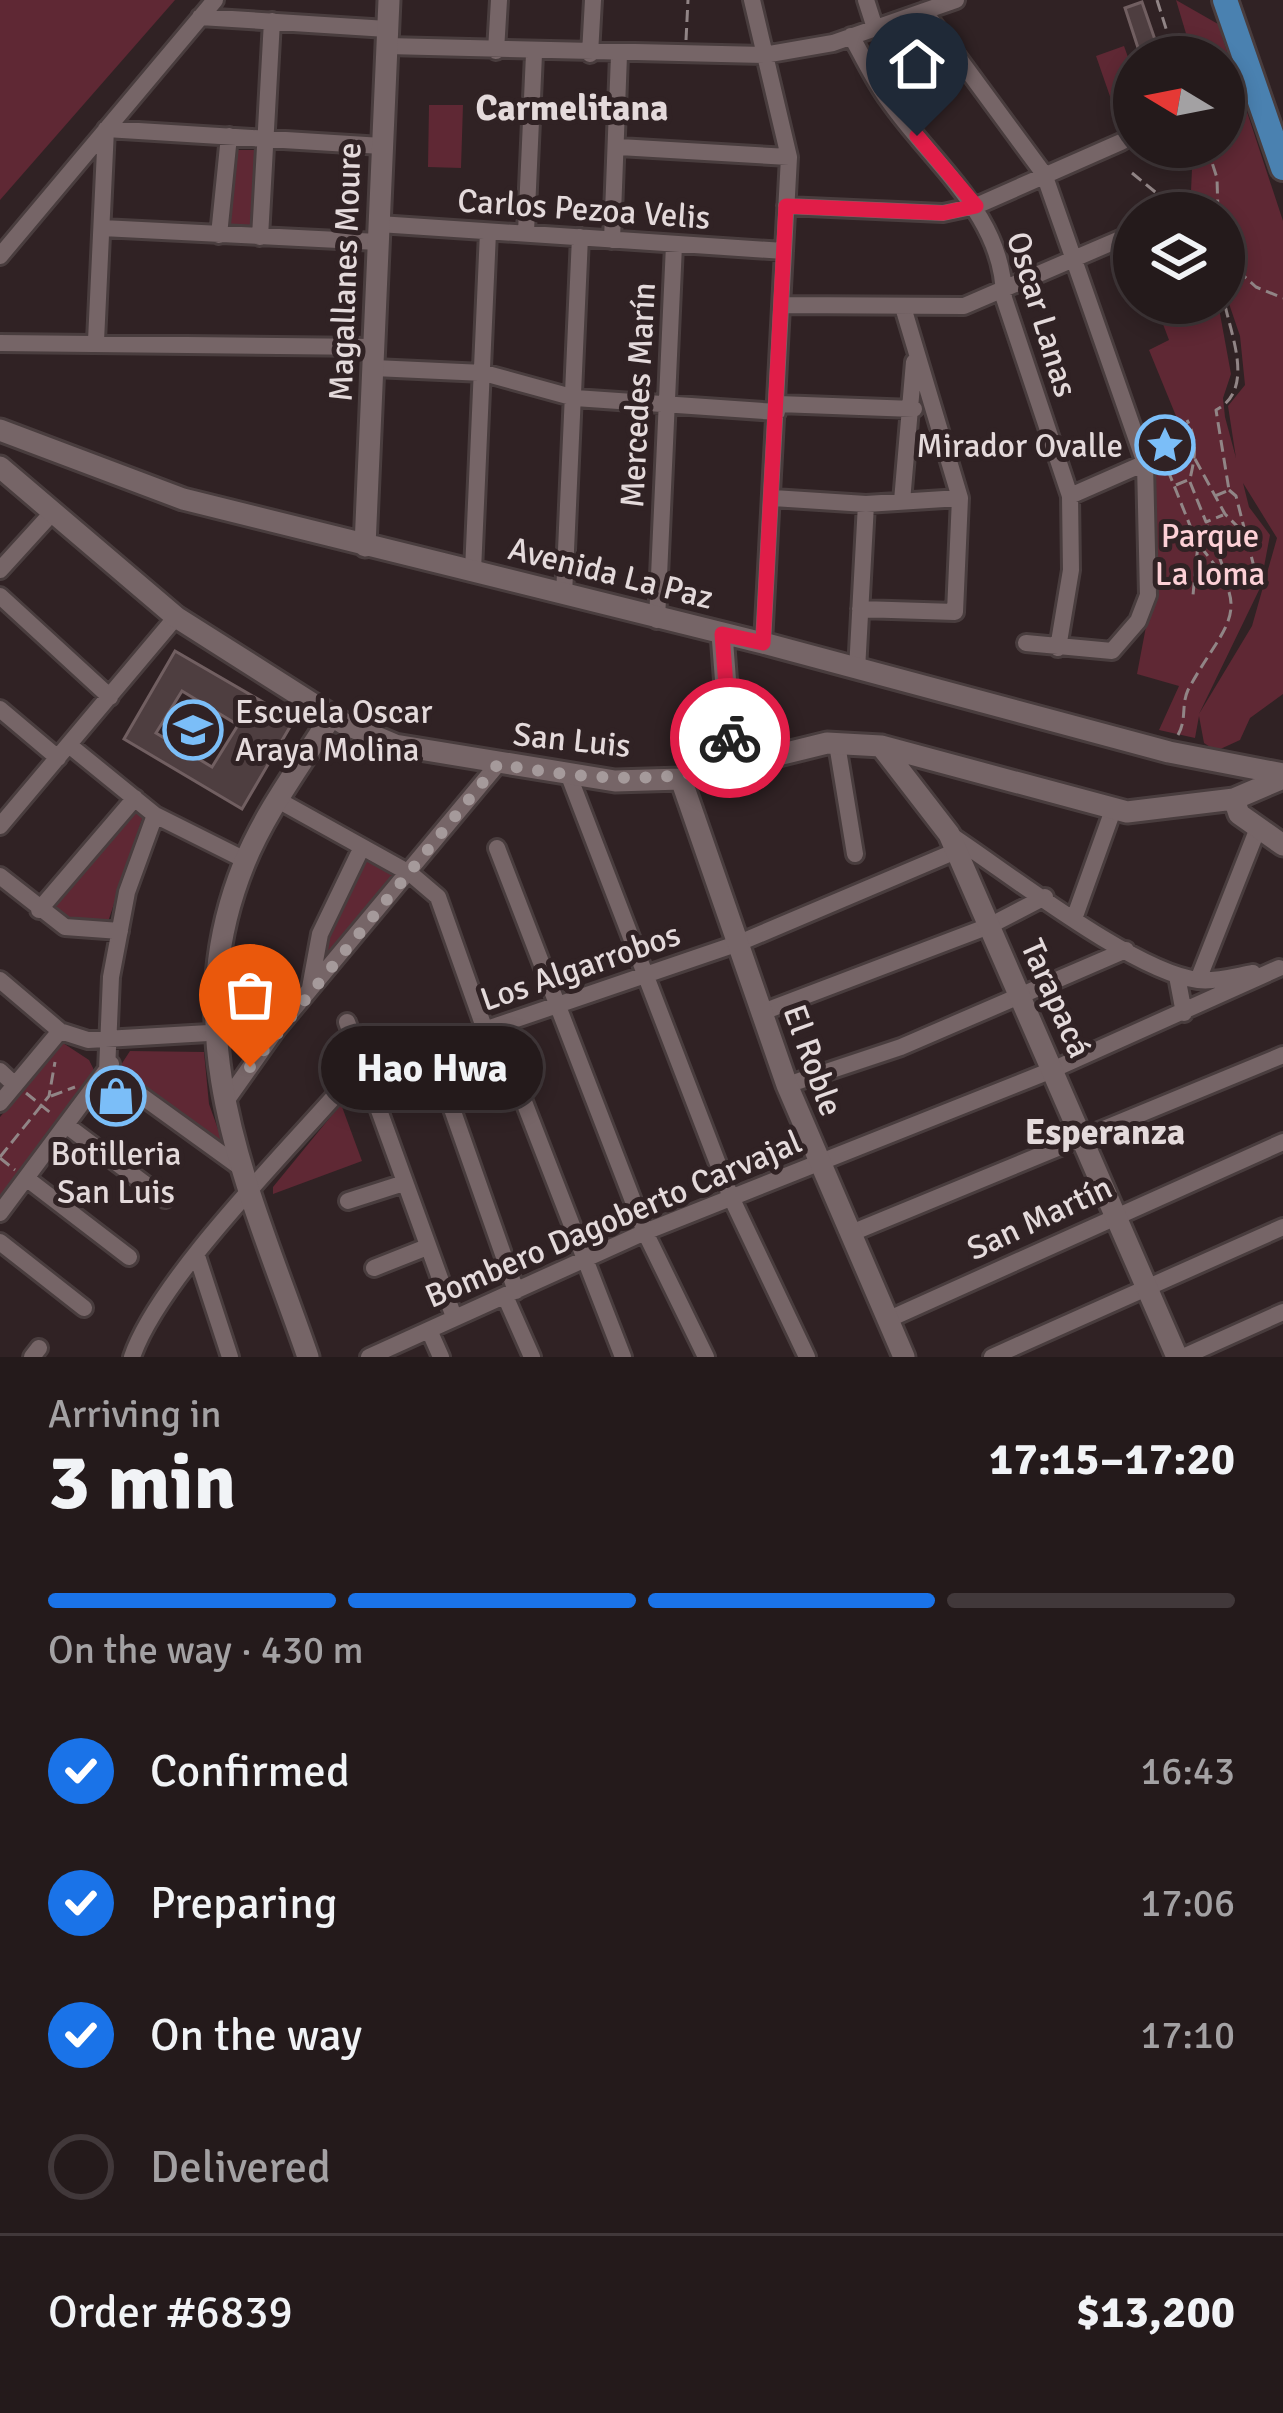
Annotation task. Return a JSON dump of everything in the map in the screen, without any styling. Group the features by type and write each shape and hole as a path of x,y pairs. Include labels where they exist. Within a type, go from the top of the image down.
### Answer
{"main road":[{"path":"1222,3 1283,168"}],"street":[{"path":"0,256 214,0"},
{"name":"Magallanes Moure","path":"365,546 388,0"},
{"path":"496,50 499,0"},
{"path":"590,54 592,0"},
{"path":"752,0 789,158 763,643"},
{"path":"866,0 875,28"},
{"path":"200,17 272,21 534,54 764,55 851,37 956,0"},
{"path":"924,11 1044,174 1072,242 1070,259 1153,458 1150,579 1138,621 1112,651 1026,644"},
{"path":"260,237 272,21"},
{"name":"Oscar Lanas","path":"851,37 888,100 976,206 1004,288 1070,496 1071,570 1058,648"},
{"path":"526,232 534,54"},
{"path":"612,240 619,55"},
{"path":"106,129 382,146"},
{"path":"96,341 106,129"},
{"path":"220,235 229,136"},
{"path":"786,206 943,213 976,206 1113,145"},
{"path":"619,147 789,158"},
{"name":"Carlos Pezoa Velis","path":"102,228 260,237 526,232 784,251"},
{"path":"473,571 488,232"},
{"path":"564,595 580,237"},
{"path":"782,305 964,306 1113,242"},
{"name":"Mercedes Marín","path":"657,620 674,245"},
{"path":"860,609 955,612 960,498 903,307"},
{"path":"0,343 96,341 374,358 484,374 575,398 914,409"},
{"path":"902,502 914,409 914,344"},
{"name":"Avenida La Paz","path":"0,430 49,453 183,499 763,643 1169,752 1283,776"},
{"path":"26,491 33,470 49,453"},
{"path":"1070,496 1153,458"},
{"name":"San Luis","path":"0,467 176,617 332,715 395,745 569,776 681,779 788,749 880,746 1113,810 1156,811 1234,799 1283,776"},
{"path":"773,498 866,504 960,498"},
{"path":"857,670 866,504"},
{"path":"0,571 50,514"},
{"path":"0,596 110,697"},
{"path":"0,825 176,617"},
{"path":"722,634 732,765"},
{"path":"0,709 155,815 245,860"},
{"path":"308,1357 223,1104 213,1037 217,959 245,860 332,715"},
{"path":"837,744 855,854"},
{"name":"Tarapacá","path":"880,746 952,842 1180,1357"},
{"path":"223,1104 277,1029 498,764"},
{"path":"569,776 730,1196 807,1357"},
{"name":"El Roble","path":"681,779 816,1162 904,1357"},
{"path":"39,910 134,798"},
{"path":"1234,799 1239,814 1283,845"},
{"path":"278,800 406,872 438,897 622,1357"},
{"path":"1075,916 1113,810"},
{"path":"0,1213 106,1071 119,1041 111,977 127,892 155,815"},
{"path":"1198,980 1258,828"},
{"path":"952,842 1126,950 1178,976 1198,980 1282,965"},
{"name":"Los Algarrobos","path":"132,1357 139,1338 248,1182 348,1081 364,1071 739,943 952,842"},
{"path":"310,989 320,934 362,847"},
{"path":"496,848 645,1232 706,1357"},
{"path":"0,876 64,927 120,931"},
{"path":"760,1013 989,926 1045,897"},
{"path":"787,1084 901,1047 1126,950"},
{"name":"Bombero Dagoberto Carvajal","path":"369,1357 645,1232 1052,1070 1282,965"},
{"path":"1178,976 1184,1013"},
{"path":"0,980 60,1031 119,1041 277,1029"},
{"path":"346,1022 454,1317"},
{"path":"0,1103 60,1031"},
{"path":"431,1049 532,1357"},
{"path":"849,1234 1083,1142 1283,1055"},
{"path":"0,1071 15,1085"},
{"path":"106,1071 248,1182"},
{"path":"66,1125 165,1199"},
{"name":"San Martín","path":"887,1320 1283,1142"},
{"path":"26,1178 129,1257"},
{"path":"348,1201 404,1183"},
{"path":"992,1357 1283,1227"},
{"path":"0,1242 83,1308"},
{"path":"374,1268 427,1247"},
{"path":"197,1256 230,1357"},
{"path":"1180,1357 1283,1312"},
{"path":"430,1330 441,1357"}],"path":[{"path":"685,53 688,0"},
{"path":"1157,0 1168,36"},
{"path":"1132,172 1156,192"},
{"path":"1245,277 1283,298"},
{"path":"1229,324 1239,372 1233,394 1216,410 1228,490 1236,496 1256,571"},
{"path":"1169,752 1186,720 1184,698 1227,626 1234,603 1190,479 1195,436 1187,420"},
{"path":"1153,458 1174,486 1198,544 1225,574"},
{"path":"1195,459 1225,514 1246,535"},
{"path":"1174,486 1190,479"},
{"path":"1215,496 1228,490"},
{"path":"1206,522 1225,514"},
{"path":"1193,595 1198,544"},
{"path":"26,1178 0,1158 49,1096 60,1031"},
{"path":"15,1085 66,1125"}],"green space":[{"path":"0,0 175,0 0,200"},
{"path":"1176,0 1218,24 1222,36 1187,36"},
{"path":"1113,50 1113,105 1096,56"},
{"path":"429,105 463,105 461,168 428,167"},
{"name":"Parque La loma","path":"1245,106 1283,221 1283,694 1250,718 1240,740 1216,751 1204,743 1199,716 1195,738 1159,730 1179,686 1137,674 1155,579 1154,468 1169,456 1170,441 1163,429 1146,429 1176,416 1149,350 1169,340 1163,324 1222,324 1231,374 1223,398 1225,417 1236,458 1228,406 1245,385 1236,324 1245,324 1245,192 1191,192 1192,168 1245,168","holes":["1243,483 1277,538 1252,626 1199,714 1260,588 1270,535 1249,507"]},
{"path":"235,150 255,150 250,227 228,226"},
{"path":"133,809 143,816 107,925 61,920 47,908"},
{"path":"363,854 395,874 318,973 330,927"},
{"path":"63,1043 89,1060 95,1072 0,1201 0,1117"},
{"path":"130,1051 204,1052 209,1104 227,1154 117,1071"},
{"path":"341,1104 362,1161 273,1194 273,1187"}],"building":[{"path":"1142,2 1154,36 1134,36 1125,8"},
{"path":"175,651 294,720 242,809 124,739","holes":["182,691 238,725 212,767 156,733"]}],"way so far":[{"path":"250,1067 498,764 615,781 681,779 732,765 730,738"}],"place":[{"name":"Mirador Ovalle","path":"1165,445"},
{"name":"Escuela Oscar Araya Molina","path":"193,730"},
{"name":"Hao Hwa","path":"250,1067"},
{"name":"Botilleria San Luis","path":"116,1096"}],"district":[{"name":"Carmelitana","path":"572,107"},
{"name":"Esperanza","path":"1105,1131"}],"route":[{"path":"730,738 722,634 763,643 786,206 943,213 976,206 917,136"}]}
